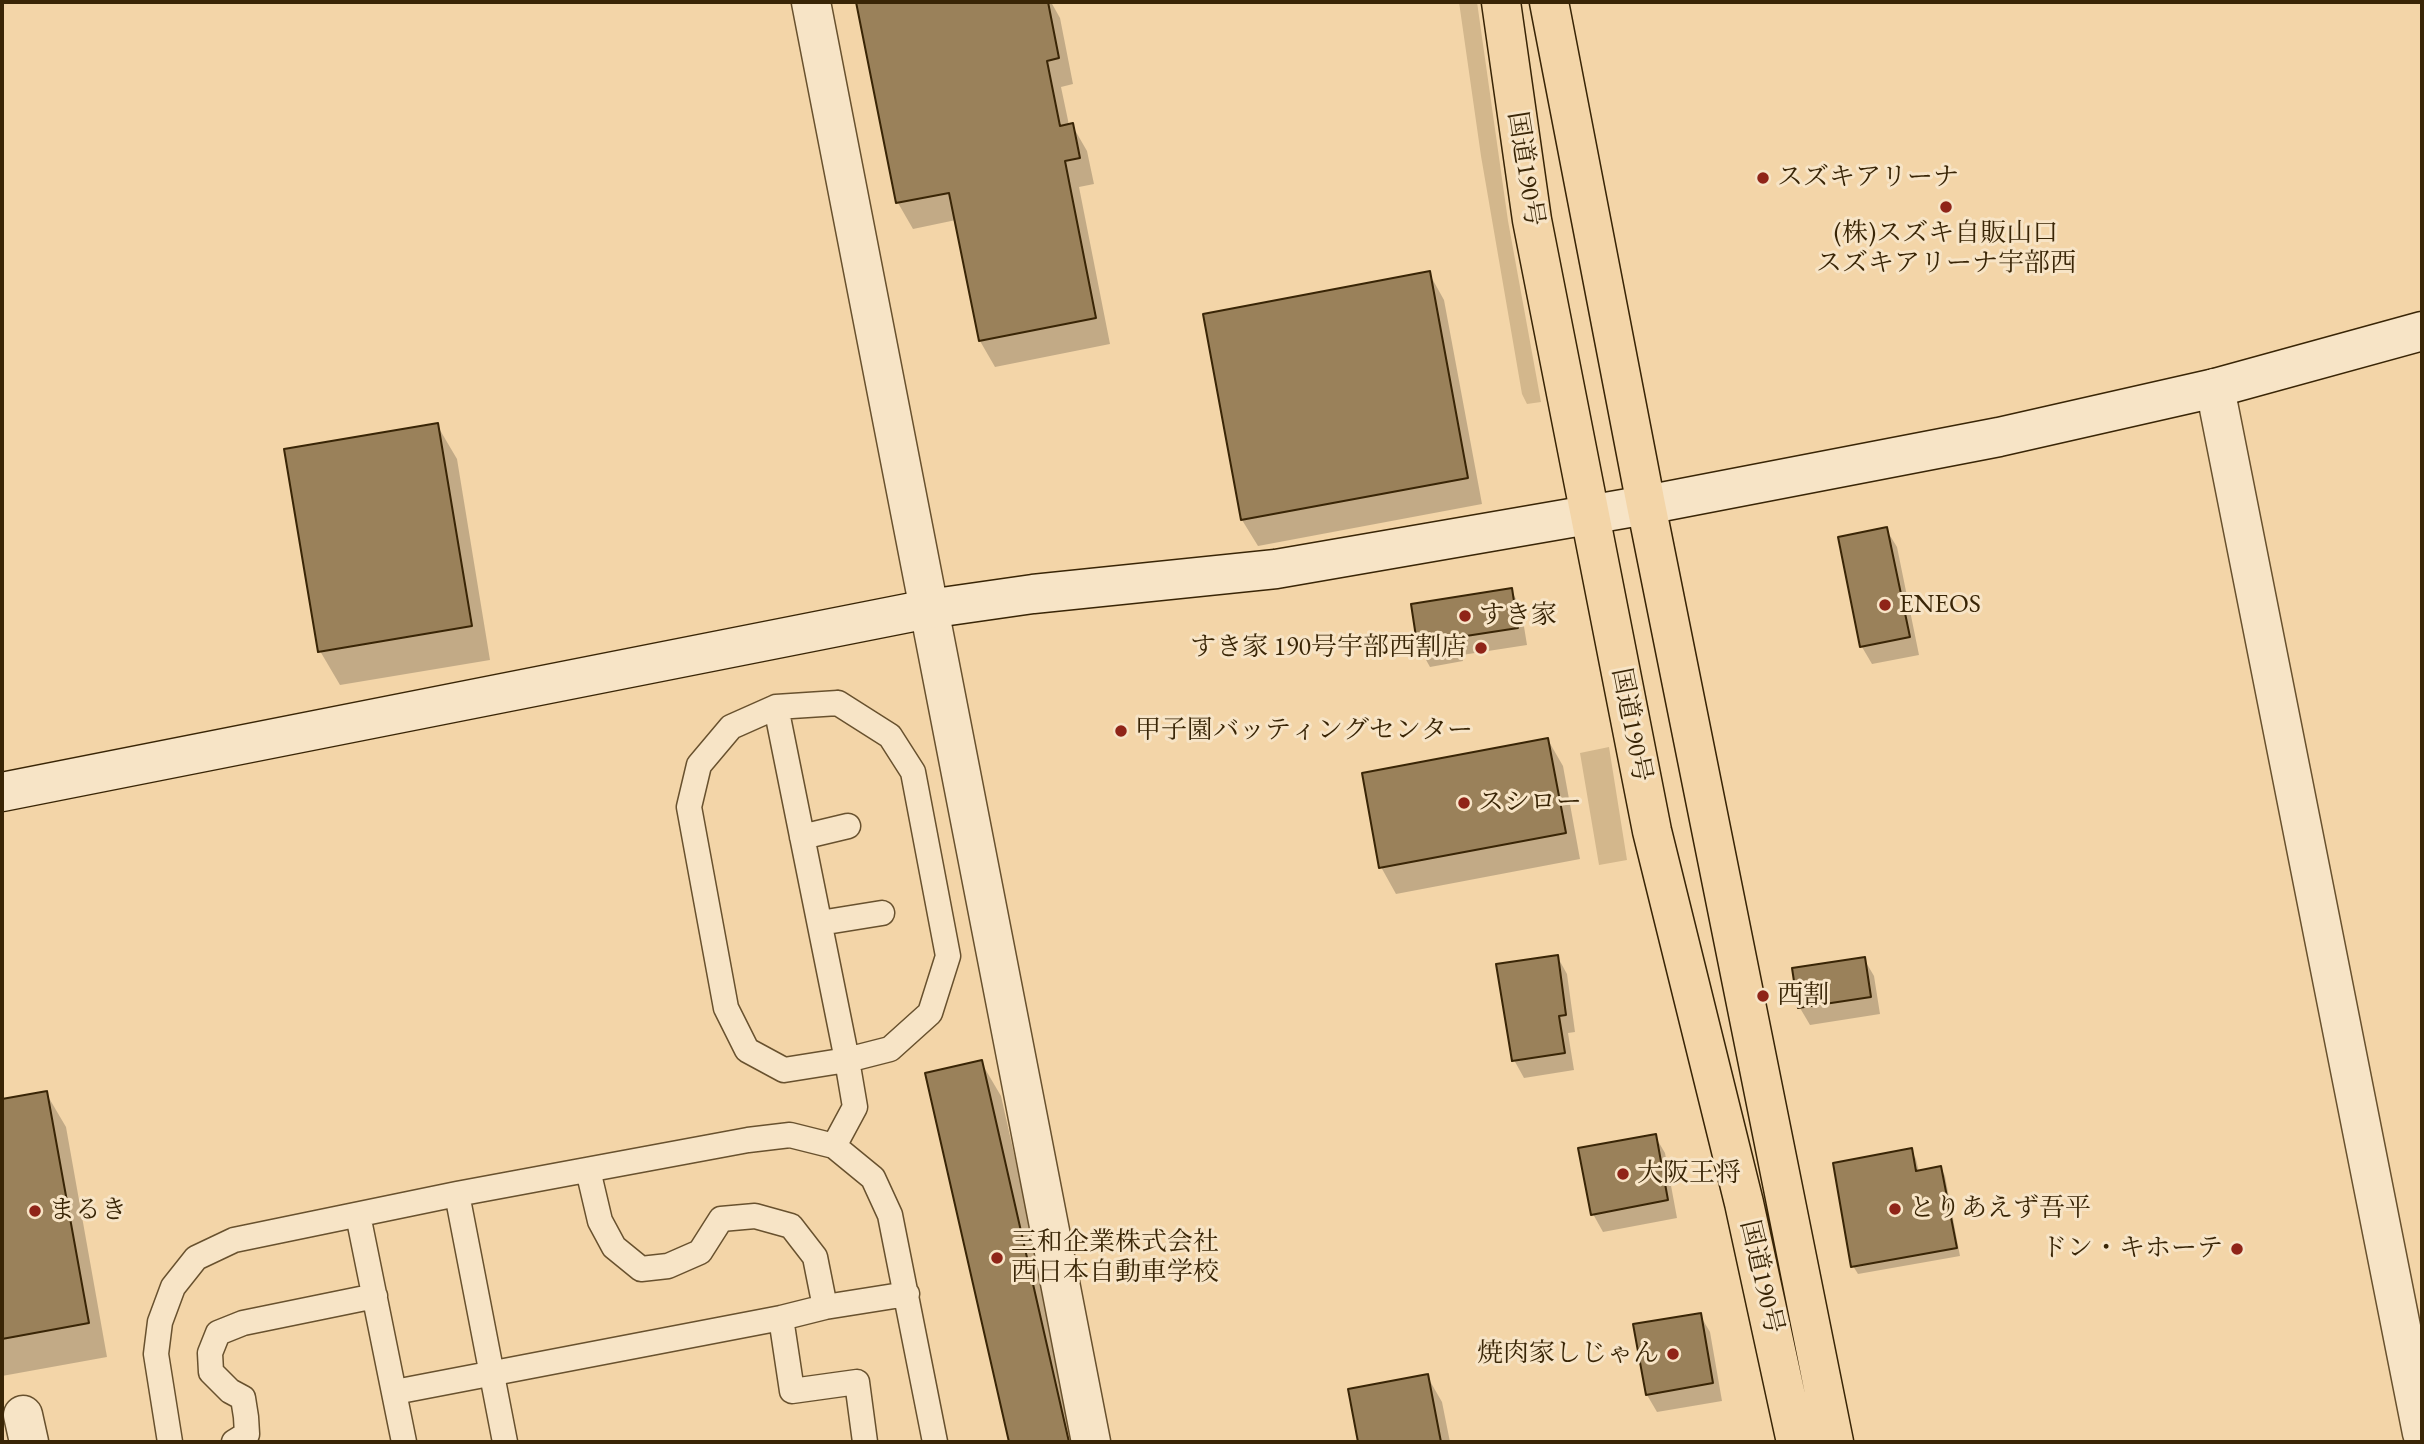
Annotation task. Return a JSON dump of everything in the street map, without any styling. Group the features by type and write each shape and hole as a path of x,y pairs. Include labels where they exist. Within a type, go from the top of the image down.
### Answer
{"highway":[{"name":"国道190号","path":"1501,2 1532,219 1653,831 1744,1203 1796,1442"},
{"name":"国道190号","path":"1549,2 1646,505 1834,1442"}],"street":[{"path":"811,2 1091,1442"},
{"path":"2,792 928,609 1033,594 1276,569 1646,505 1999,437 2215,388 2422,331"},
{"path":"2215,388 2422,1433"}],"lane":[{"path":"838,704 890,736 913,772 948,956 930,1013 890,1049 847,1060 784,1070 747,1050 726,1008 689,807 699,765 731,727 776,707 838,704"},
{"path":"776,707 855,1107 834,1146"},
{"path":"802,837 848,826"},
{"path":"820,923 882,913"},
{"path":"170,1442 156,1354 160,1322 173,1287 196,1258 234,1240 457,1194 748,1140 790,1135 834,1146 873,1178 890,1215 933,1442"},
{"path":"588,1170 600,1222 614,1247 641,1269 668,1266 700,1252 721,1219 755,1216 791,1226 815,1257 825,1307"},
{"path":"457,1194 505,1442"},
{"path":"359,1215 404,1442"},
{"path":"395,1392 781,1318 825,1307 907,1294"},
{"path":"234,1442 247,1434 246,1417 243,1398 230,1391 211,1372 210,1353 218,1333 243,1323 375,1296"},
{"path":"781,1318 792,1391 857,1381 865,1442"}],"shaded area":[{"path":"1459,2 1477,2 1508,221 1541,402 1527,404 1522,394 1481,156"},
{"path":"1609,747 1627,860 1599,865 1580,753"}],"building":[{"path":"856,2 1048,2 1059,58 1047,61 1060,126 1073,123 1080,158 1065,161 1096,318 979,341 949,193 896,203"},
{"path":"1430,271 1468,478 1241,520 1203,314"},
{"path":"438,423 472,626 318,652 284,449"},
{"path":"1887,527 1910,637 1860,647 1838,537"},
{"name":"すき家","path":"1512,588 1518,628 1453,638 1454,644 1418,650 1411,604"},
{"name":"スシロー","path":"1548,738 1566,833 1379,868 1362,773"},
{"path":"1558,955 1566,1015 1559,1016 1565,1053 1512,1061 1496,964"},
{"path":"1865,957 1871,997 1798,1008 1792,968"},
{"name":"三和企業株式会社 西日本自動車学校","path":"982,1060 1069,1442 1009,1442 925,1073"},
{"name":"まるき","path":"47,1091 89,1323 2,1339 2,1099"},
{"name":"大阪王将","path":"1656,1134 1668,1200 1591,1215 1578,1148"},
{"name":"とりあえず吾平","path":"1912,1148 1916,1171 1941,1166 1957,1248 1851,1267 1833,1163"},
{"name":"焼肉家しじゃん","path":"1701,1313 1713,1383 1646,1395 1633,1324"},
{"path":"1428,1374 1441,1442 1358,1442 1348,1389"}],"place":[{"name":"スズキアリーナ","path":"1763,178"},
{"name":"(株)スズキ自販山口 スズキアリーナ宇部西","path":"1946,207"},
{"name":"ENEOS","path":"1885,605"},
{"name":"すき家","path":"1465,616"},
{"name":"すき家 190号宇部西割店","path":"1481,648"},
{"name":"甲子園バッティングセンター","path":"1121,731"},
{"name":"スシロー","path":"1464,803"},
{"name":"西割","path":"1763,996"},
{"name":"大阪王将","path":"1623,1174"},
{"name":"とりあえず吾平","path":"1895,1209"},
{"name":"まるき","path":"35,1211"},
{"name":"ドン・キホーテ","path":"2237,1249"},
{"name":"三和企業株式会社 西日本自動車学校","path":"997,1258"},
{"name":"焼肉家しじゃん","path":"1673,1354"}]}
